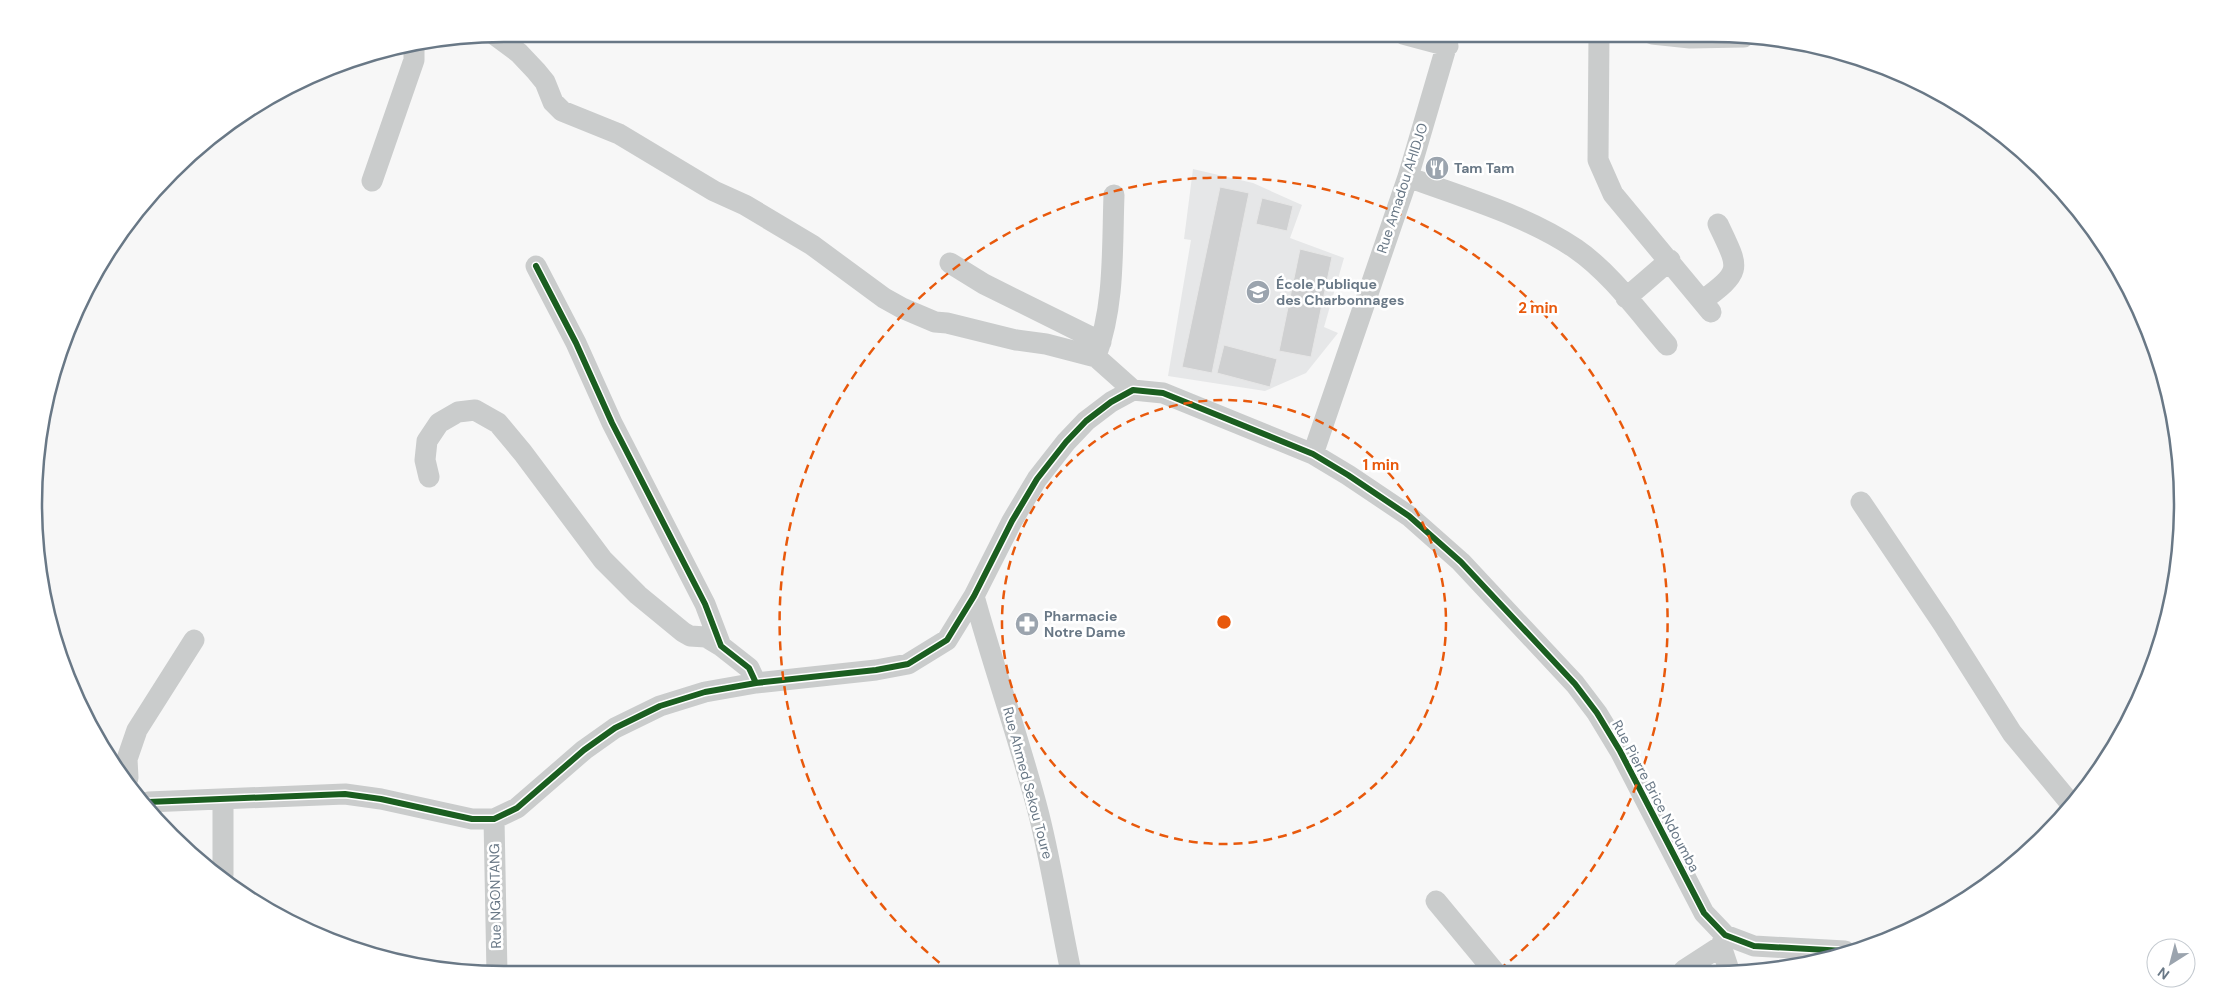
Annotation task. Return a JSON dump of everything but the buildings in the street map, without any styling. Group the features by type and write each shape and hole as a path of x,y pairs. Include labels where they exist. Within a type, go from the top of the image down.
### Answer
{"street":[{"path":"504,42 518,53 536,72 544,82 553,102 562,111 619,134 714,191 745,205 812,245 884,298 902,308 934,322 947,323 1016,340 1098,349"},
{"name":"Rue Amadou AHIDJO","path":"1313,454 1408,177 1448,42"},
{"path":"1599,42 1598,160 1613,194 1670,260 1706,306 1732,276 1735,268 1732,254 1718,224"},
{"path":"372,181 414,60 414,51"},
{"path":"1408,177 1507,214 1545,231 1576,249 1603,273 1667,345"},
{"path":"1098,349 1112,272 1114,195"},
{"path":"1626,298 1670,260"},
{"path":"152,802 345,794 381,799 472,819 494,819 517,808 584,750 615,728 660,706 682,699 756,683 876,670 908,664 947,640 974,596 1012,521 1037,479 1066,442 1086,421 1111,402 1133,390 1098,349 950,263"},
{"path":"536,266 576,343 612,423 705,604 721,646"},
{"name":"Rue Pierre Brice Ndoumba","path":"1133,390 1163,393 1313,454 1409,516 1460,562 1575,684 1597,713 1620,751 1704,913 1723,941 1754,946 1830,950"},
{"path":"429,477 425,460 427,441 440,422 458,412 475,410 498,423 523,453 603,560 630,588 683,632 690,636 706,637 721,646 749,668 756,683"},
{"path":"1861,502 1943,624 2007,726 2067,799"},
{"name":"Rue Ahmed Sekou Toure","path":"974,596 987,645 1025,762 1040,817 1070,966"},
{"path":"128,771 128,760 137,730 194,640"},
{"path":"223,800 223,870"},
{"name":"Rue NGONTANG","path":"494,819 497,966"},
{"path":"1436,900 1490,966"},
{"path":"1689,966 1723,941 1728,965"}],"shaded area":[{"name":"École Publique des Charbonnages","path":"1193,169 1253,183 1302,205 1290,238 1344,258 1324,327 1338,333 1306,373 1265,391 1168,376 1191,240 1184,239"}],"cycle path":[{"path":"536,266 576,343 612,423 705,604 721,646 749,668 756,683"},
{"path":"152,802 345,794 381,799 472,819 494,819 517,808 584,750 615,728 660,706 705,692 756,683 876,670 908,664 947,640 974,596 1012,521 1037,479 1066,442 1086,421 1111,402 1133,390 1163,393 1313,454 1409,516 1461,562 1575,684 1597,713 1620,751 1704,913 1725,935 1754,946 1830,950"}],"place":[{"name":"Tam Tam","path":"1437,168"},
{"name":"École Publique des Charbonnages","path":"1258,292"},
{"name":"Pharmacie Notre Dame","path":"1027,624"}]}
